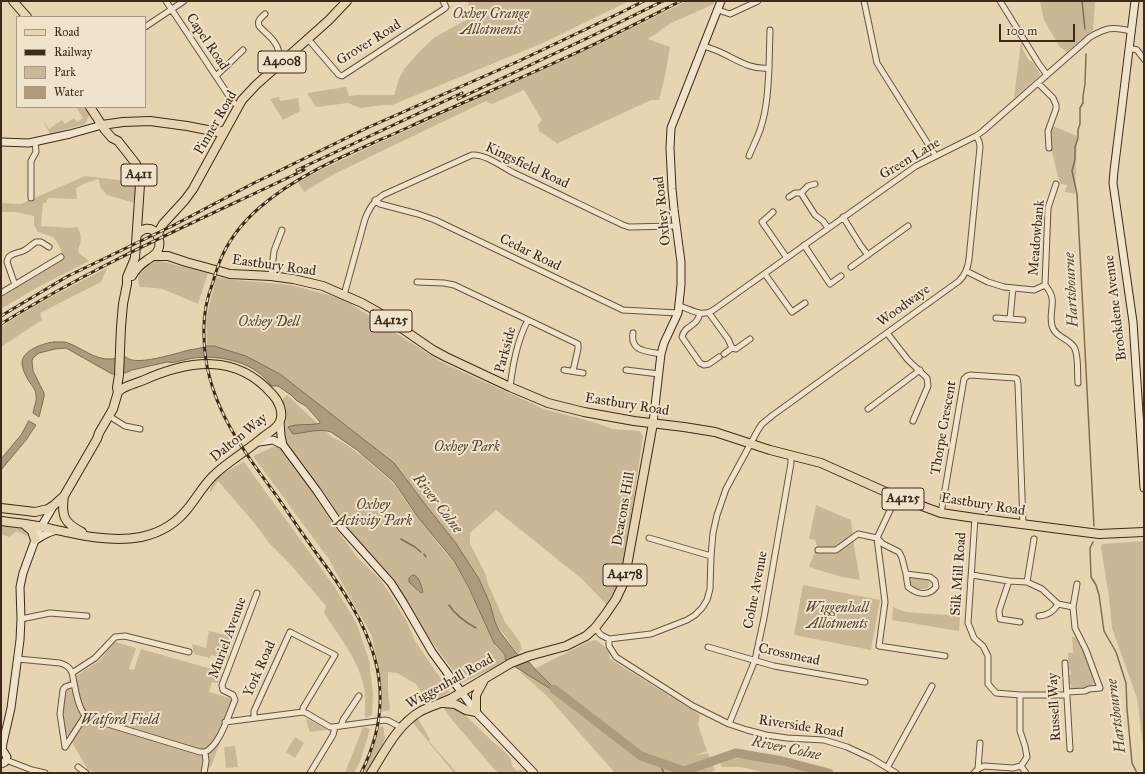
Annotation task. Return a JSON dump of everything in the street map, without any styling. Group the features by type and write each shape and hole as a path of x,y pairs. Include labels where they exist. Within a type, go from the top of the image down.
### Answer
{"main road":[{"name":"Pinner Road","path":"159,240 159,231 163,224 181,205 192,189 238,106 256,85 329,20 348,1"},
{"path":"15,2 26,16"},
{"name":"A411","path":"91,108 105,125 112,138 118,141 138,168 140,185 137,235"},
{"path":"105,125 123,122 150,121 187,126 209,131 218,132 225,130"},
{"path":"118,141 116,133 117,129 123,122"},
{"path":"209,131 218,143"},
{"path":"139,216 147,223 155,225 163,224"},
{"path":"1,508 35,512 48,509 64,496 109,416 118,392 116,388 119,375 123,304 127,277 133,264 136,252 137,235 141,230 148,228 152,229 168,256"},
{"path":"127,284 136,269 158,252 159,240"},
{"path":"136,252 139,257 150,258"},
{"name":"Eastbury Road","path":"150,258 168,256 226,273 271,276 293,279 323,286 378,312 439,353 510,387 548,403 584,412 640,422 715,432 749,444 821,464 895,496 941,513 1099,534 1144,532"},
{"name":"Dalton Way","path":"1,521 24,523 106,539 150,535 166,528 178,519 189,508 201,490 214,475 259,442 280,422 281,416 280,406 273,395 260,382 249,374 234,367 210,363 169,370 124,387 118,392"},
{"path":"119,375 123,383 128,386"},
{"name":"Deacons Hill","path":"566,646 586,636 595,628 616,599 624,582 652,424"},
{"path":"64,496 63,502 66,520 73,527 90,536"},
{"path":"24,523 32,531 36,540"},
{"name":"Wiggenhall Road","path":"371,773 400,727 409,719 484,680 511,663 566,646"},
{"path":"442,703 455,704 466,710 476,712 476,695 484,680"}],"street":[{"name":"Capel Road","path":"166,1 233,102 238,106"},
{"path":"146,26 184,1"},
{"name":"Grover Road","path":"308,39 339,75 342,76 444,9 446,7 443,1"},
{"name":"Oxhey Road","path":"652,424 661,354 678,309 682,285 682,267 676,226 671,169 671,128 721,1"},
{"path":"718,10 730,14 758,1"},
{"path":"864,1 877,63 935,155"},
{"path":"1000,1 1047,75"},
{"name":"Brookdene Avenue","path":"1135,1 1113,183 1133,322 1144,488"},
{"path":"265,14 259,20 259,26 275,42 279,55 284,60"},
{"name":"Green Lane","path":"709,313 916,166 935,155 976,136 1090,37 1101,30 1108,28 1118,28 1131,31"},
{"path":"749,156 764,116 768,91 770,30"},
{"path":"704,46 752,67 762,69 769,68"},
{"path":"1129,48 1137,50 1144,59"},
{"path":"216,76 243,50"},
{"path":"1038,83 1053,98 1056,105 1048,131 1049,148"},
{"path":"1,142 35,142 105,125"},
{"path":"966,271 969,259 980,147 976,136"},
{"path":"31,198 31,161 36,152 35,142"},
{"name":"Kingsfield Road","path":"375,200 467,156 476,155 484,157 623,225 629,227 676,226"},
{"path":"789,197 800,193 806,187 815,184"},
{"name":"Meadowbank","path":"966,271 988,282 1013,288 1034,290 1045,285 1044,279 1048,208 1056,184"},
{"path":"800,193 815,215 823,221 828,228"},
{"path":"344,295 365,219 375,200"},
{"name":"Cedar Road","path":"375,200 380,204 435,220 623,310 678,309"},
{"path":"773,212 762,222 787,258"},
{"path":"843,218 868,255"},
{"path":"851,267 908,226"},
{"path":"271,276 274,251 282,230"},
{"path":"14,285 7,262 9,256 25,250 36,242 41,242 49,247"},
{"path":"804,245 830,284 841,276"},
{"path":"1,293 60,257"},
{"name":"Woodwaye","path":"608,639 651,634 687,620 702,608 707,600 710,589 710,556 717,515 726,489 747,451 749,444 758,430 767,420 959,281 966,271"},
{"path":"765,274 792,312 805,303"},
{"name":"Parkside","path":"417,282 437,282 450,284 578,344 573,371"},
{"path":"1045,285 1051,292 1052,296 1052,325 1054,330 1057,334 1069,342 1077,353 1078,383"},
{"name":"Meadowbank","path":"1010,319 1013,288"},
{"path":"678,309 703,314 709,313 728,339 732,348"},
{"path":"700,313 697,321 684,331 682,337 700,363 704,365 709,364 732,348 737,348 750,339"},
{"path":"996,318 1023,320"},
{"name":"Parkside","path":"510,387 520,336 528,320"},
{"path":"632,333 632,341 637,348 643,351 661,354"},
{"path":"887,333 908,360 927,378 928,386 913,421"},
{"path":"564,370 583,373"},
{"path":"626,370 659,374"},
{"path":"868,409 920,370"},
{"name":"Thorpe Crescent","path":"941,513 964,379 970,375 1015,378 1017,379 1018,384 1023,524"},
{"path":"109,416 125,426 140,429"},
{"path":"280,422 283,445 318,492 342,528 391,583 428,646 476,712 534,773"},
{"path":"259,442 273,440 283,445"},
{"name":"Colne Avenue","path":"729,724 755,660 764,618 791,463 791,455"},
{"path":"895,496 893,504 877,538 885,602 879,646 945,656"},
{"path":"45,773 4,762 6,754 2,751 9,720 18,659 21,619 20,587 23,573 38,532 54,505"},
{"name":"Silk Mill Road","path":"975,518 968,623 974,638 983,646 988,656 988,684 996,693 1020,695 1067,693 1100,688 1086,650 1075,628 1073,607"},
{"path":"36,540 50,531 57,530"},
{"path":"818,550 836,550 858,534 877,538 883,544 899,552 902,558 908,587 915,592 927,593 933,592 936,587 935,581 930,577 906,574"},
{"path":"649,538 710,556"},
{"path":"1027,582 1034,539"},
{"path":"972,575 1009,581 1027,582 1042,589 1058,604 1073,607 1077,584"},
{"path":"1009,581 999,611 1000,619 1020,622"},
{"name":"Muriel Avenue","path":"225,722 235,698 232,694 223,690 222,685 257,593"},
{"path":"1038,616 1050,614 1054,611 1058,604"},
{"path":"21,619 50,613 87,616"},
{"path":"595,628 601,635 608,639"},
{"name":"York Road","path":"254,718 254,711 290,632 334,655 303,708 303,712"},
{"path":"72,673 95,658 115,637 125,636 189,652"},
{"name":"Riverside Road","path":"608,639 609,646 616,657 693,706 729,724 766,735 824,740 847,747 872,758 896,773"},
{"name":"Crossmead","path":"708,647 774,666 865,682"},
{"path":"18,659 60,663 70,668 82,713 91,720 197,751 205,752 211,749 215,744 225,722 303,712 330,727 385,720 389,720 400,727"},
{"name":"Russell Way","path":"1065,663 1070,749"},
{"path":"74,684 64,687 63,690 60,714 65,747 85,716"},
{"path":"887,768 932,686"},
{"path":"974,773 984,766 1013,768 1021,766 1027,757 1020,731 1020,695"},
{"path":"341,726 343,720 359,696"},
{"path":"310,773 333,735 335,727"},
{"path":"978,769 980,743"},
{"path":"204,773 206,761 205,752"},
{"path":"1021,766 1026,773"},
{"path":"78,767 86,773"}],"green space":[{"name":"Oxhey Grange Allotments","path":"468,1 629,1 545,42 392,105 360,108 348,103 316,107 307,93 346,87 349,96 394,95 404,69 418,53 435,37 468,19 473,10 469,8"},
{"path":"687,1 715,1 714,4 671,23 648,39 670,47 659,100 651,100 558,144 539,131 538,125 542,120 524,90 492,104 486,101 334,174 304,192 298,182 368,148 608,40"},
{"path":"1040,1 1095,1 1093,31 1067,52 1059,46 1044,20"},
{"path":"1021,42 1023,45 1022,48 1029,61 1032,61 1040,74 1014,98"},
{"path":"279,97 280,101 298,98 300,111 283,120 270,99"},
{"path":"77,108 85,108 90,114 85,124 50,134 42,119 49,129 62,120 65,124 74,118 77,122 83,118"},
{"path":"1053,126 1077,136 1075,194 1065,192 1067,185 1061,184 1060,181 1050,139 1050,133"},
{"path":"85,176 135,182 135,203 107,195 101,188 98,179 76,188 77,199 49,198 46,203 43,203 41,226 77,227 81,238 78,249 79,253 89,261 38,287 1,309 1,295 41,273 63,257 59,245 53,237 38,232 34,225 34,216 15,212 1,212 1,203 21,204"},
{"path":"156,260 208,273 198,304 165,290 140,287 138,278 140,272 147,265"},
{"path":"107,268 101,282 40,313 42,320 1,347 1,327 36,305"},
{"name":"Oxhey Park","path":"216,277 291,285 343,299 441,362 544,409 613,429 640,431 643,437 620,589 607,605 582,579 496,510 470,533 470,544 485,573 488,584 505,622 520,642 522,649 518,654 495,622 490,604 456,543 394,463 280,374 246,356 215,346 207,346 206,320"},
{"name":"Oxhey Activity Park","path":"287,395 332,437 344,443 362,456 393,483 416,516 453,561 470,591 496,647 504,655 504,658 507,661 462,683 411,612 345,527 287,445 282,431 286,420 280,402"},
{"path":"273,447 277,447 284,451 357,557 380,579 407,622 415,641 450,692 428,704 416,684 397,673 388,672 390,710 381,712 382,690 372,636 328,558 253,456"},
{"path":"244,462 334,586 356,622 369,660 373,694 372,715 365,718 365,695 361,677 353,657 324,613 326,606 290,564 269,543 256,525 218,481 210,493 213,483 222,474"},
{"path":"816,505 851,520 860,580 842,577 809,567 817,546 815,540 809,539"},
{"path":"1,524 19,525 26,529 31,538 17,531 9,537 1,534"},
{"path":"1144,541 1144,754 1137,698 1112,628 1101,547 1102,544"},
{"path":"912,578 928,580 928,588 918,589 914,587 910,584"},
{"name":"Wiggenhall Allotments","path":"803,585 880,600 871,650 794,635"},
{"path":"893,607 906,612 960,616 959,631 892,620"},
{"path":"209,631 234,637 227,659 211,655 210,658 194,654 192,644 206,648"},
{"path":"1072,637 1078,637 1082,643 1080,645 1084,648 1089,662 1087,663 1090,671 1092,672 1094,684 1086,687 1085,689 1071,690 1071,684 1069,684 1069,675 1071,675 1069,670 1068,653 1073,653"},
{"path":"596,640 607,650 610,659 700,715 698,724 707,751 693,756 708,753 715,770 711,773 615,773 548,697 520,672 525,673 560,694 533,667 536,668 588,642"},
{"name":"Watford Field","path":"115,642 136,648 129,669 134,670 141,649 222,672 218,683 212,682 209,692 236,700 212,764 206,773 98,773 88,770 66,732 60,712 65,683 99,661"},
{"path":"448,706 459,709 502,749 511,759 512,766 517,771 523,770 526,773 499,773 495,770 443,707"},
{"path":"308,719 327,730 310,732 306,720"},
{"path":"418,719 430,739 429,741 457,773 454,773 413,723"},
{"path":"383,726 385,738 379,755 375,758 376,760 368,773 362,773 374,743 378,727"},
{"path":"363,727 370,729 360,762 354,773 345,773"},
{"path":"295,737 304,743 295,758 286,752"},
{"path":"235,746 238,767 226,768 224,747"},
{"path":"730,758 750,759 814,773 766,773 741,767 722,767 719,761"}],"water":[{"path":"54,342 68,343 99,358 110,359 126,357 131,360 138,361 207,346 215,346 246,356 280,374 394,463 455,542 479,579 500,632 517,654 530,663 562,696 505,659 505,655 494,643 469,588 454,561 417,516 394,482 357,450 331,432 317,431 293,434 288,427 295,425 316,424 320,422 306,406 297,401 291,395 278,386 272,386 263,376 252,368 237,362 219,358 202,357 176,362 167,362 125,373 112,374 66,348 39,353 33,358 33,371 44,393 39,417 33,413 36,393 25,375 22,363 23,358 34,348"},
{"path":"29,421 36,425 26,440 1,470 1,459 21,435"},
{"path":"414,575 420,582 423,592 421,593 409,582 409,578"}],"waterway":[{"name":"Hartsbourne","path":"1082,1 1085,29"},
{"name":"Hartsbourne","path":"1086,54 1083,103 1080,108 1080,124 1072,171 1077,194 1094,526"},
{"path":"401,539 421,552"},
{"name":"Hartsbourne","path":"1093,542 1090,548 1091,577 1096,585 1099,595 1104,631 1116,652 1126,683 1132,763 1137,773"},
{"path":"449,605 461,618 476,628"},
{"name":"River Colne","path":"554,689 641,756 684,771 736,753 782,761 829,773"},
{"path":"659,762 664,773"}],"railway":[{"path":"1,316 68,276 174,225 252,184 369,127 519,61 644,1"},
{"path":"458,99 663,1"},
{"path":"361,773 374,742 380,713 380,685 375,658 365,632 352,606 336,580 238,440 218,402 206,360 204,330 207,302 220,261 232,239 253,213 275,195 312,172 448,109 528,75 610,37 681,1"},
{"path":"297,170 462,93"},
{"path":"1,324 37,302 112,262 304,170"}],"park label":[{"name":"Oxhey Dell","path":"269,323"}]}
